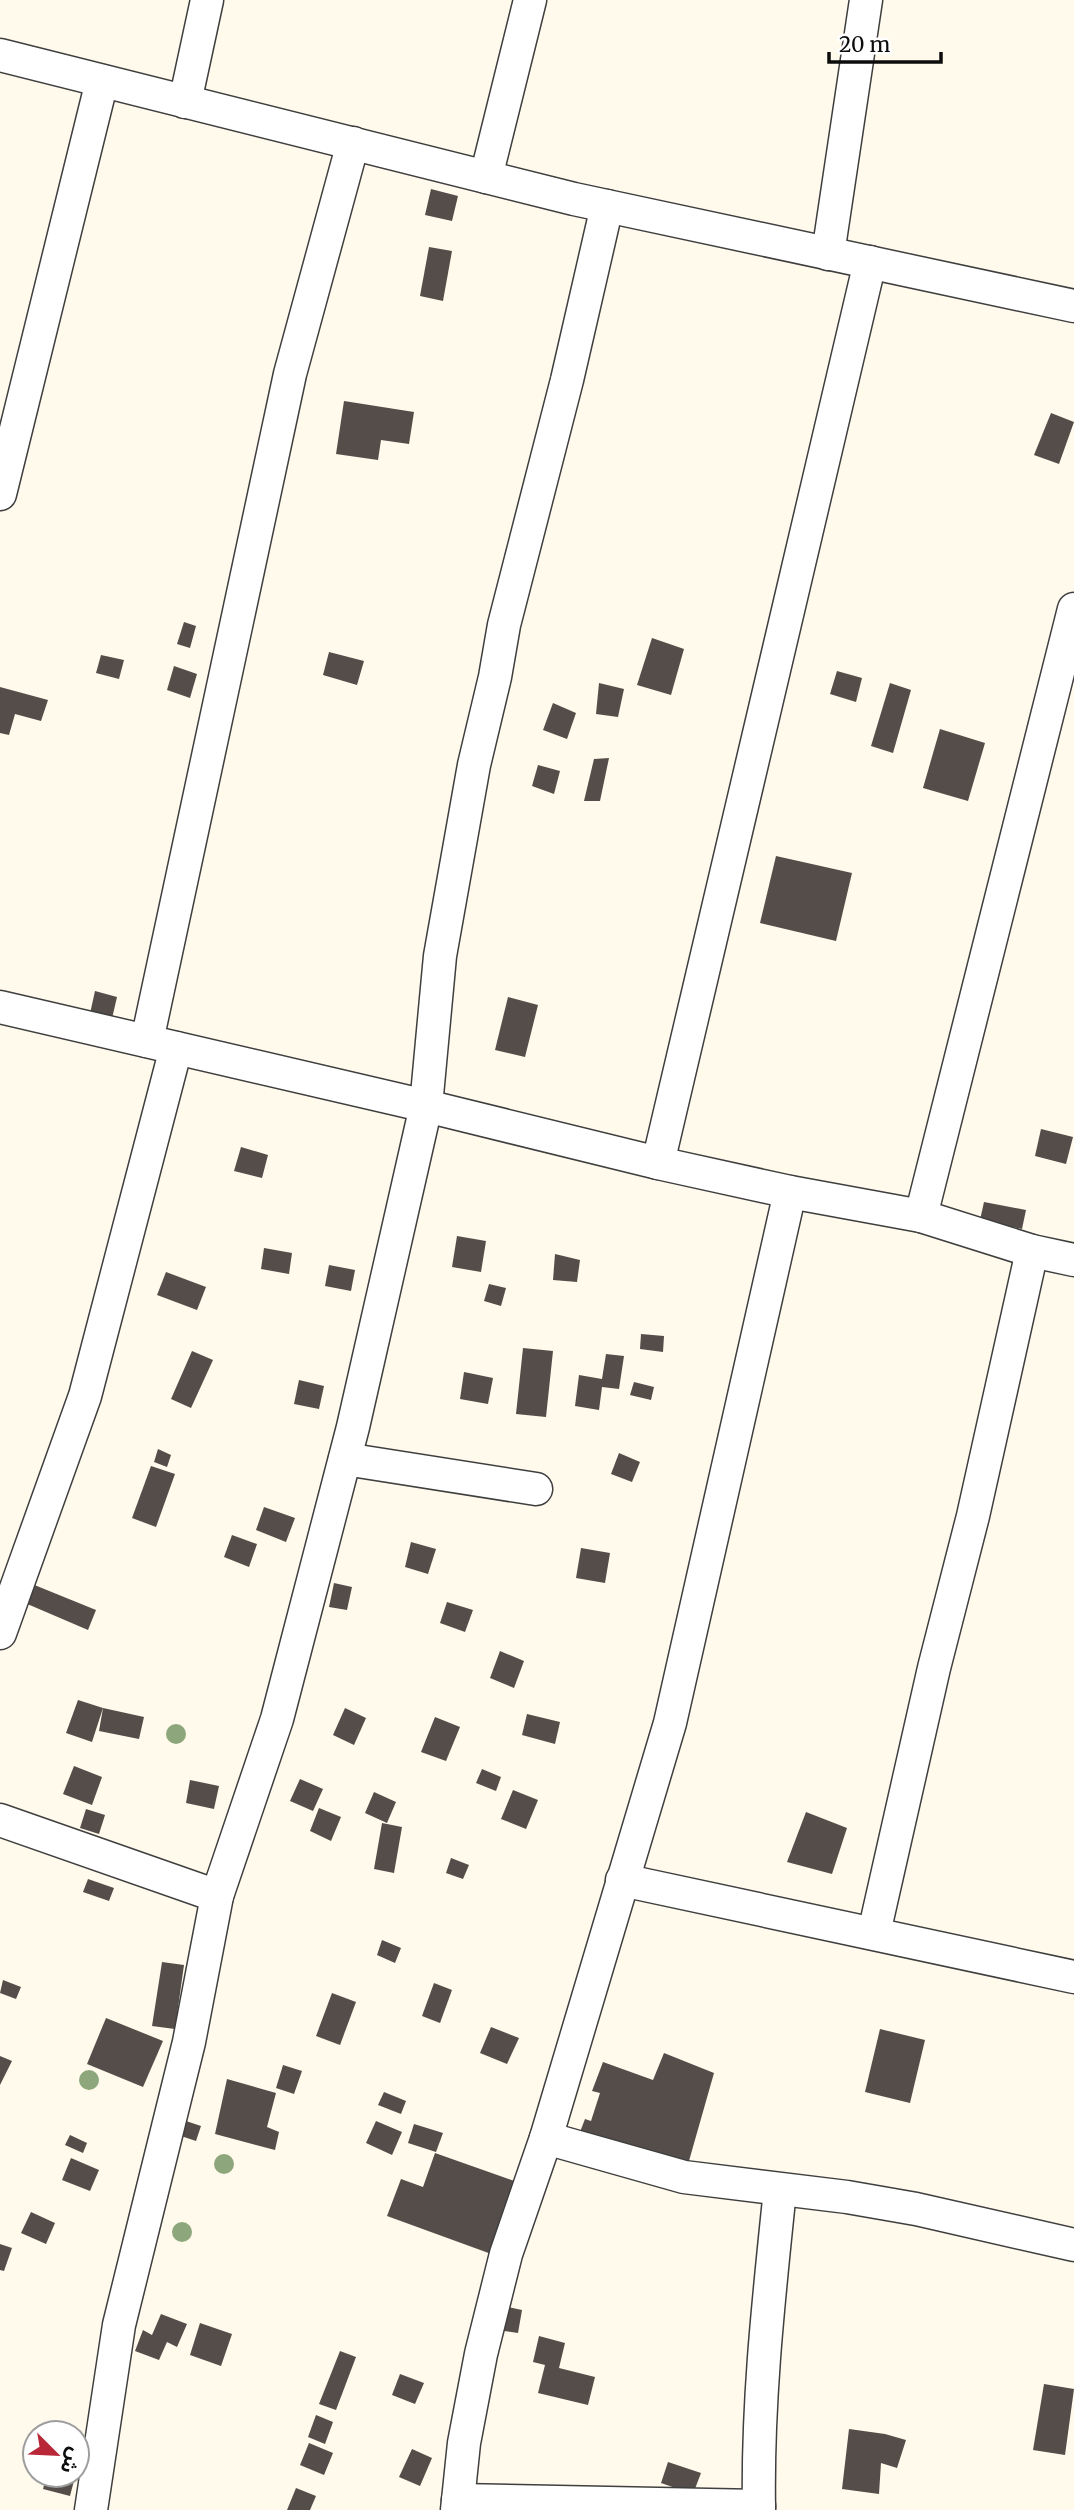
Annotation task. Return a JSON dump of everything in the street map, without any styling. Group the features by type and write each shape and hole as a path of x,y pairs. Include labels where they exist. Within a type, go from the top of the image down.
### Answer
{"street":[{"path":"185,102 207,0"},
{"path":"486,177 530,0"},
{"path":"828,254 866,0"},
{"path":"0,55 607,206 1074,306"},
{"path":"0,494 102,81"},
{"path":"0,1633 85,1396 161,1045 290,374 353,143"},
{"path":"91,2510 119,2325 189,2042 217,1896 276,1719 345,1460 426,1107 440,956 474,765 504,625 567,380 607,206"},
{"path":"657,1163 870,262"},
{"path":"921,1216 1074,609"},
{"path":"0,1007 657,1163 790,1192 921,1216 1032,1251 1074,1260"},
{"path":"780,2190 765,2339 758,2473 759,2508 458,2505 464,2443 481,2354 506,2254 546,2138 670,1723 790,1192"},
{"path":"874,1933 934,1668 973,1516 1032,1251"},
{"path":"345,1460 536,1489"},
{"path":"0,1820 217,1896"},
{"path":"622,1881 1074,1977"},
{"path":"546,2138 684,2178 916,2208 1074,2245"}],"building":[{"path":"431,189 458,196 452,221 425,215"},
{"path":"429,247 452,251 443,301 420,296"},
{"path":"344,401 414,412 409,444 381,440 378,460 336,454"},
{"path":"1051,413 1074,422 1059,464 1034,455"},
{"path":"184,622 196,626 190,648 177,644"},
{"path":"652,638 684,649 671,695 637,685"},
{"path":"329,652 364,661 357,685 323,675"},
{"path":"101,655 124,660 119,679 96,673"},
{"path":"174,666 197,674 190,698 167,690"},
{"path":"837,671 862,678 856,702 830,694"},
{"path":"599,683 624,689 618,717 596,714"},
{"path":"890,683 911,690 893,753 871,746"},
{"path":"0,687 48,700 41,721 15,714 9,735 0,733"},
{"path":"553,703 576,713 567,739 543,730"},
{"path":"940,729 985,743 968,801 923,788"},
{"path":"609,758 600,801 584,801 594,759"},
{"path":"538,765 560,771 554,794 532,786"},
{"path":"776,856 852,873 836,941 760,923"},
{"path":"95,991 117,997 111,1023 89,1018"},
{"path":"508,997 538,1005 525,1057 495,1050"},
{"path":"1041,1129 1073,1137 1066,1164 1035,1156"},
{"path":"241,1147 268,1155 262,1178 234,1171"},
{"path":"984,1202 1026,1210 1022,1229 980,1220"},
{"path":"457,1236 486,1241 481,1272 452,1267"},
{"path":"264,1248 292,1253 289,1274 261,1269"},
{"path":"555,1254 580,1260 577,1282 553,1280"},
{"path":"329,1265 355,1270 351,1291 325,1286"},
{"path":"166,1272 206,1287 197,1310 157,1295"},
{"path":"489,1284 506,1288 501,1306 484,1301"},
{"path":"641,1334 664,1336 663,1352 640,1349"},
{"path":"523,1348 553,1351 546,1417 516,1414"},
{"path":"192,1351 213,1360 191,1408 171,1399"},
{"path":"606,1354 624,1356 619,1389 602,1387 599,1410 575,1406 579,1375 602,1379"},
{"path":"464,1372 493,1378 488,1404 460,1399"},
{"path":"299,1380 324,1386 319,1409 294,1404"},
{"path":"634,1382 654,1387 651,1400 630,1395"},
{"path":"158,1449 171,1455 167,1467 154,1462"},
{"path":"619,1453 640,1462 632,1482 611,1474"},
{"path":"151,1466 175,1474 156,1527 132,1518"},
{"path":"264,1507 295,1518 286,1542 256,1530"},
{"path":"232,1535 257,1544 249,1567 224,1557"},
{"path":"411,1542 436,1549 428,1574 405,1567"},
{"path":"581,1548 610,1553 605,1583 576,1578"},
{"path":"334,1583 352,1587 347,1610 329,1607"},
{"path":"32,1584 96,1610 88,1630 25,1603"},
{"path":"447,1602 473,1610 465,1632 440,1623"},
{"path":"500,1651 524,1661 514,1688 490,1678"},
{"path":"78,1700 103,1708 92,1742 66,1733"},
{"path":"103,1708 144,1717 139,1739 99,1731"},
{"path":"345,1708 366,1718 354,1745 333,1735"},
{"path":"527,1714 560,1722 555,1744 522,1735"},
{"path":"435,1717 460,1727 446,1761 421,1752"},
{"path":"74,1766 102,1777 92,1805 63,1794"},
{"path":"482,1769 501,1777 496,1791 476,1783"},
{"path":"300,1779 323,1789 313,1811 290,1801"},
{"path":"190,1780 219,1786 214,1809 186,1803"},
{"path":"513,1790 538,1800 526,1829 501,1819"},
{"path":"374,1792 396,1802 387,1823 365,1813"},
{"path":"319,1808 341,1817 331,1841 310,1831"},
{"path":"86,1809 105,1815 99,1834 80,1828"},
{"path":"806,1812 847,1828 832,1874 787,1862"},
{"path":"382,1823 402,1827 394,1873 374,1869"},
{"path":"451,1858 469,1865 463,1879 446,1873"},
{"path":"88,1879 114,1888 109,1901 83,1892"},
{"path":"382,1940 401,1948 395,1963 377,1955"},
{"path":"162,1962 184,1965 175,2029 152,2026"},
{"path":"3,1980 21,1987 16,1999 0,1993"},
{"path":"434,1983 452,1990 440,2023 422,2016"},
{"path":"332,1993 356,2002 340,2045 316,2036"},
{"path":"106,2018 163,2041 143,2087 87,2064"},
{"path":"491,2027 519,2038 507,2064 480,2053"},
{"path":"880,2029 925,2040 910,2103 865,2092"},
{"path":"664,2053 714,2073 685,2175 575,2145 585,2119 591,2121 600,2093 592,2091 603,2062 653,2080"},
{"path":"0,2056 12,2061 0,2085"},
{"path":"283,2065 302,2071 294,2094 276,2088"},
{"path":"227,2079 276,2093 267,2127 279,2132 275,2150 215,2134"},
{"path":"384,2092 406,2101 401,2114 378,2105"},
{"path":"180,2119 201,2126 196,2141 175,2134"},
{"path":"376,2121 402,2132 392,2155 366,2143"},
{"path":"414,2124 443,2133 436,2152 408,2143"},
{"path":"70,2135 87,2143 83,2153 65,2145"},
{"path":"435,2153 520,2183 494,2255 387,2216 401,2179 423,2187"},
{"path":"71,2158 99,2170 90,2191 62,2180"},
{"path":"31,2212 55,2223 46,2244 21,2233"},
{"path":"0,2244 12,2248 4,2271 0,2270"},
{"path":"508,2307 522,2310 518,2333 504,2331"},
{"path":"161,2314 187,2324 177,2347 167,2342 159,2360 135,2351 143,2330 152,2335"},
{"path":"200,2323 232,2334 221,2366 190,2355"},
{"path":"539,2336 565,2343 559,2368 595,2377 588,2405 538,2393 545,2365 533,2362"},
{"path":"340,2351 356,2357 336,2410 319,2404"},
{"path":"400,2374 424,2383 415,2404 392,2395"},
{"path":"1044,2384 1074,2389 1065,2455 1033,2450"},
{"path":"316,2415 333,2422 325,2444 308,2437"},
{"path":"849,2429 906,2440 897,2468 881,2463 879,2494 842,2489"},
{"path":"309,2443 333,2453 324,2475 300,2465"},
{"path":"412,2449 432,2458 420,2486 399,2477"},
{"path":"668,2462 701,2473 693,2494 661,2483"},
{"path":"296,2488 316,2496 310,2510 287,2510"},
{"path":"43,2489 72,2489 70,2496"}]}
